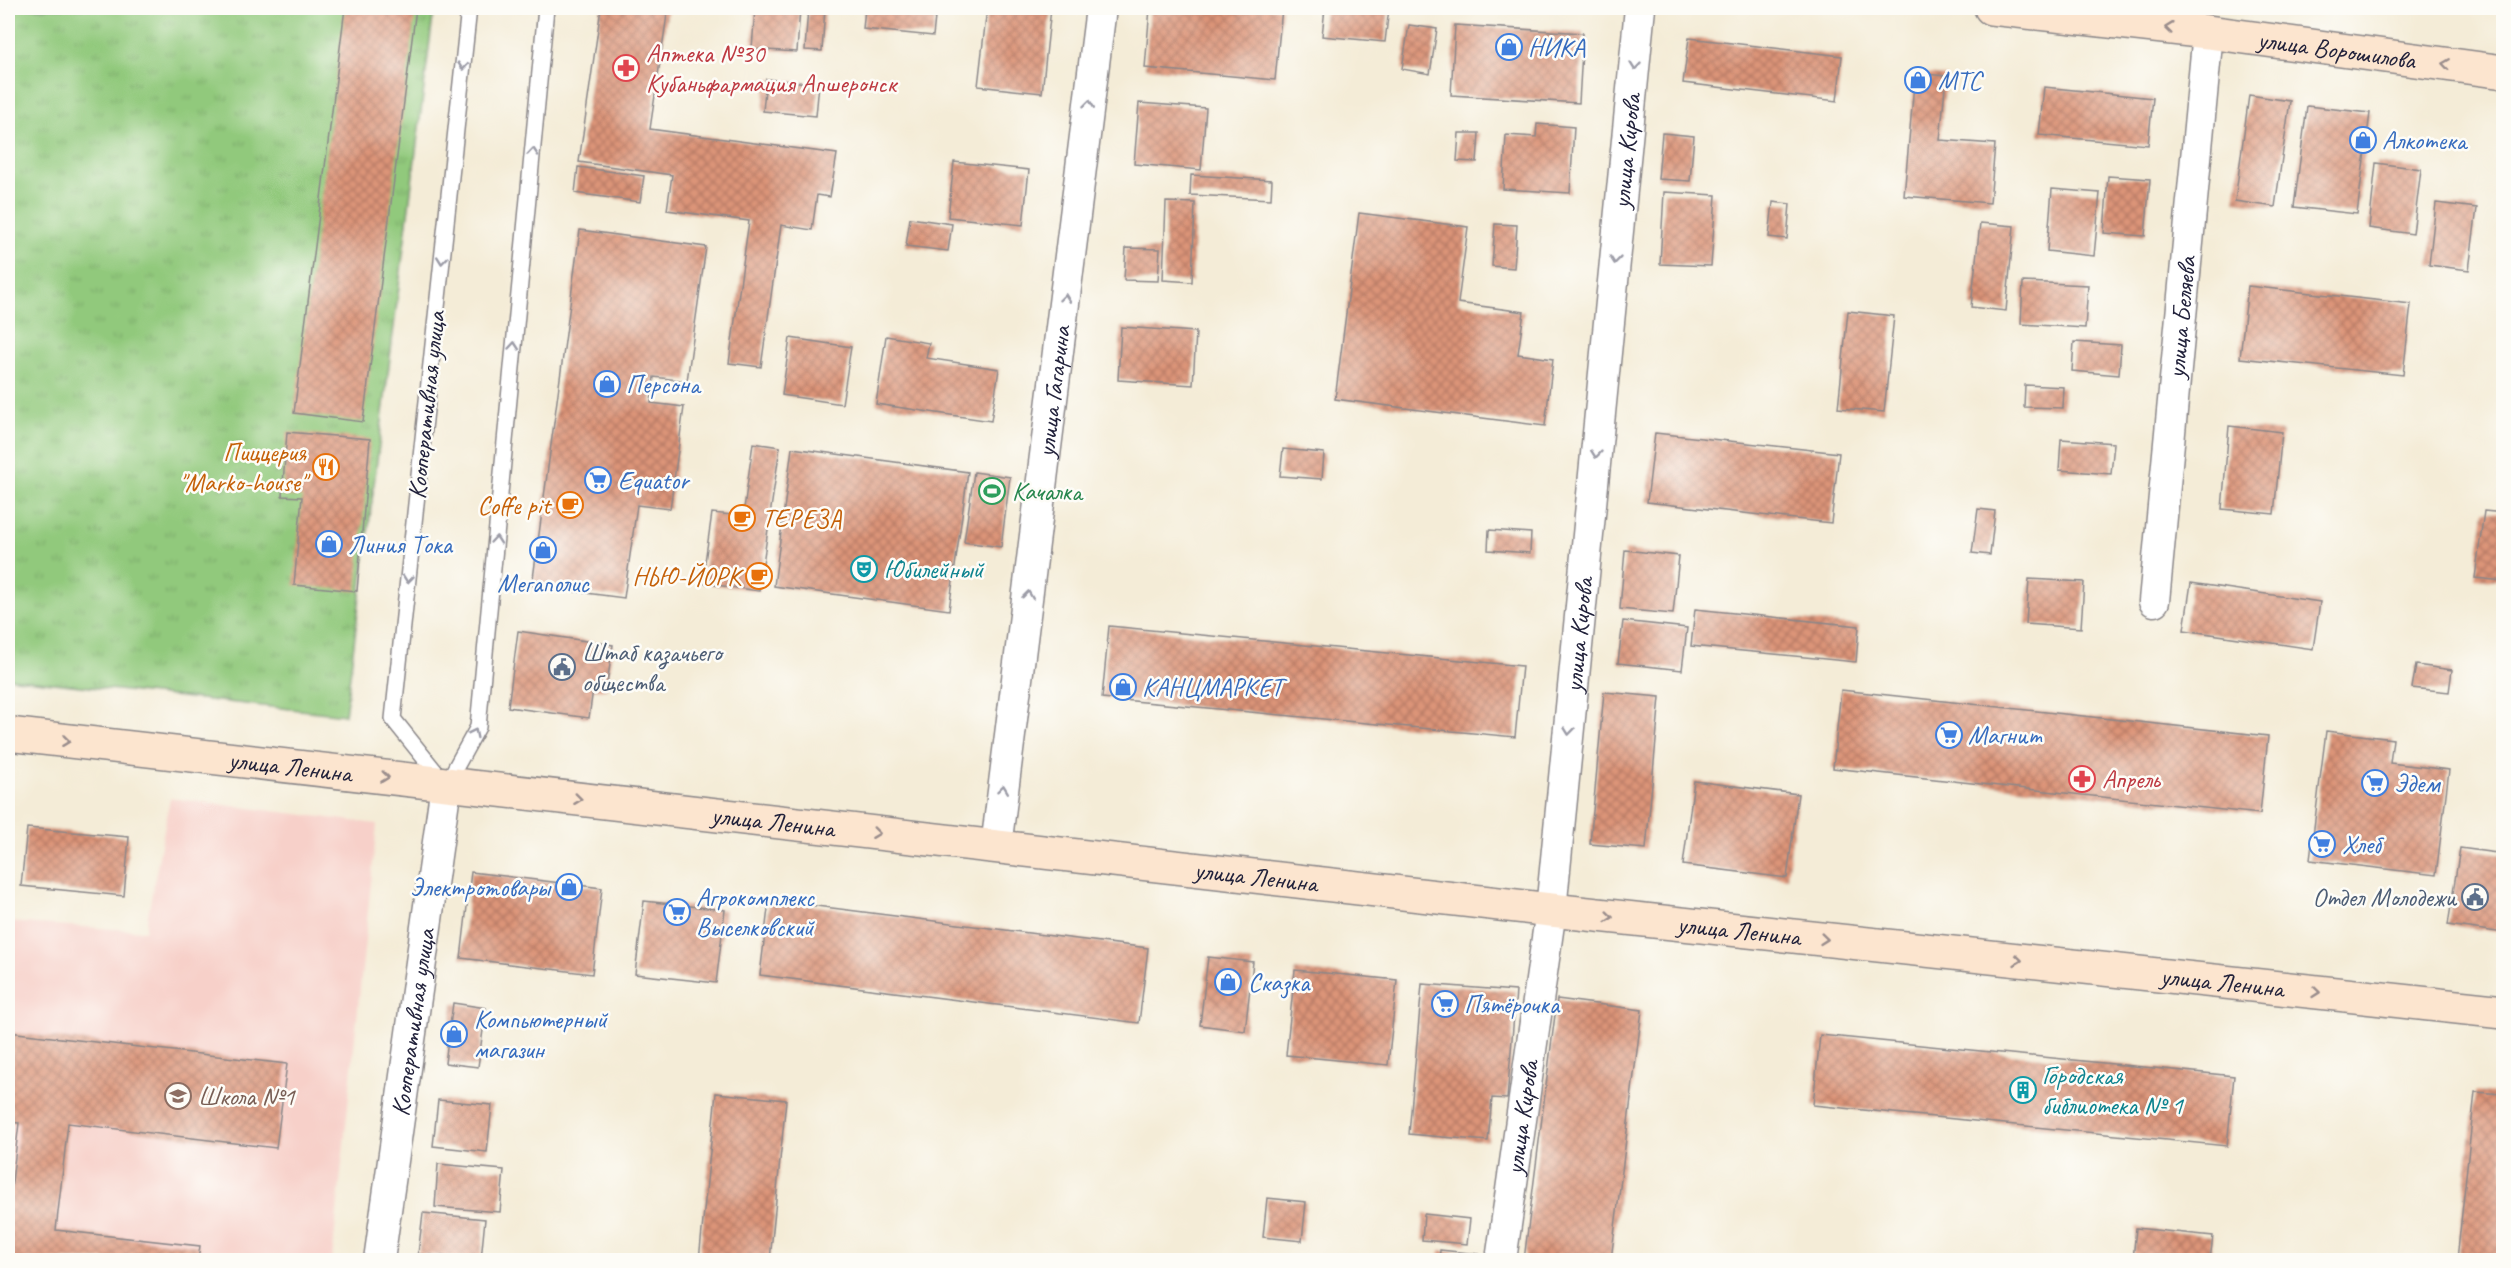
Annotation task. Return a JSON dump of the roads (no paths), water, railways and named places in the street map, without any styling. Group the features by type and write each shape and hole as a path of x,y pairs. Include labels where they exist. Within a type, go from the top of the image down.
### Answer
{"main road":[{"name":"улица Ворошилова","path":"1991,8 2208,32 2504,72"},
{"name":"улица Ленина","path":"8,734 1551,910 2504,1012"}],"street":[{"name":"улица Гагарина","path":"996,847 1101,8"},
{"name":"улица Кирова","path":"1501,1260 1551,910 1640,8"},
{"name":"улица Беляева","path":"2154,601 2208,32"},
{"name":"Кооперативная улица","path":"379,1260 446,784"}],"lane":[{"name":"Кооперативная улица","path":"469,8 393,719 446,784 478,727 546,8"}],"place":[{"name":"НИКА","path":"1509,47"},
{"name":"Аптека №30 Кубаньфармация Апшеронск","path":"626,68"},
{"name":"МТС","path":"1918,80"},
{"name":"Алкотека","path":"2363,140"},
{"name":"Персона","path":"607,384"},
{"name":"Пиццерия \"Marko-house\"","path":"326,467"},
{"name":"Equator","path":"598,480"},
{"name":"Качалка","path":"992,491"},
{"name":"Coffe pit","path":"570,505"},
{"name":"ТЕРЕЗА","path":"742,518"},
{"name":"Линия Тока","path":"329,544"},
{"name":"Мегаполис","path":"543,550"},
{"name":"Юбилейный","path":"864,569"},
{"name":"НЬЮ-ЙОРК","path":"759,576"},
{"name":"Штаб казачьего общества","path":"562,667"},
{"name":"КАНЦМАРКЕТ","path":"1123,687"},
{"name":"Магнит","path":"1949,735"},
{"name":"Апрель","path":"2082,779"},
{"name":"Эдем","path":"2375,783"},
{"name":"Хлеб","path":"2322,844"},
{"name":"Электротовары","path":"569,887"},
{"name":"Отдел Молодежи","path":"2475,897"},
{"name":"Агрокомплекс Выселковский","path":"677,912"},
{"name":"Сказка","path":"1228,982"},
{"name":"Пятёрочка","path":"1445,1004"},
{"name":"Компьютерный магазин","path":"454,1034"},
{"name":"Городская библиотека № 1","path":"2023,1090"},
{"name":"Школа №1","path":"178,1096"}]}
